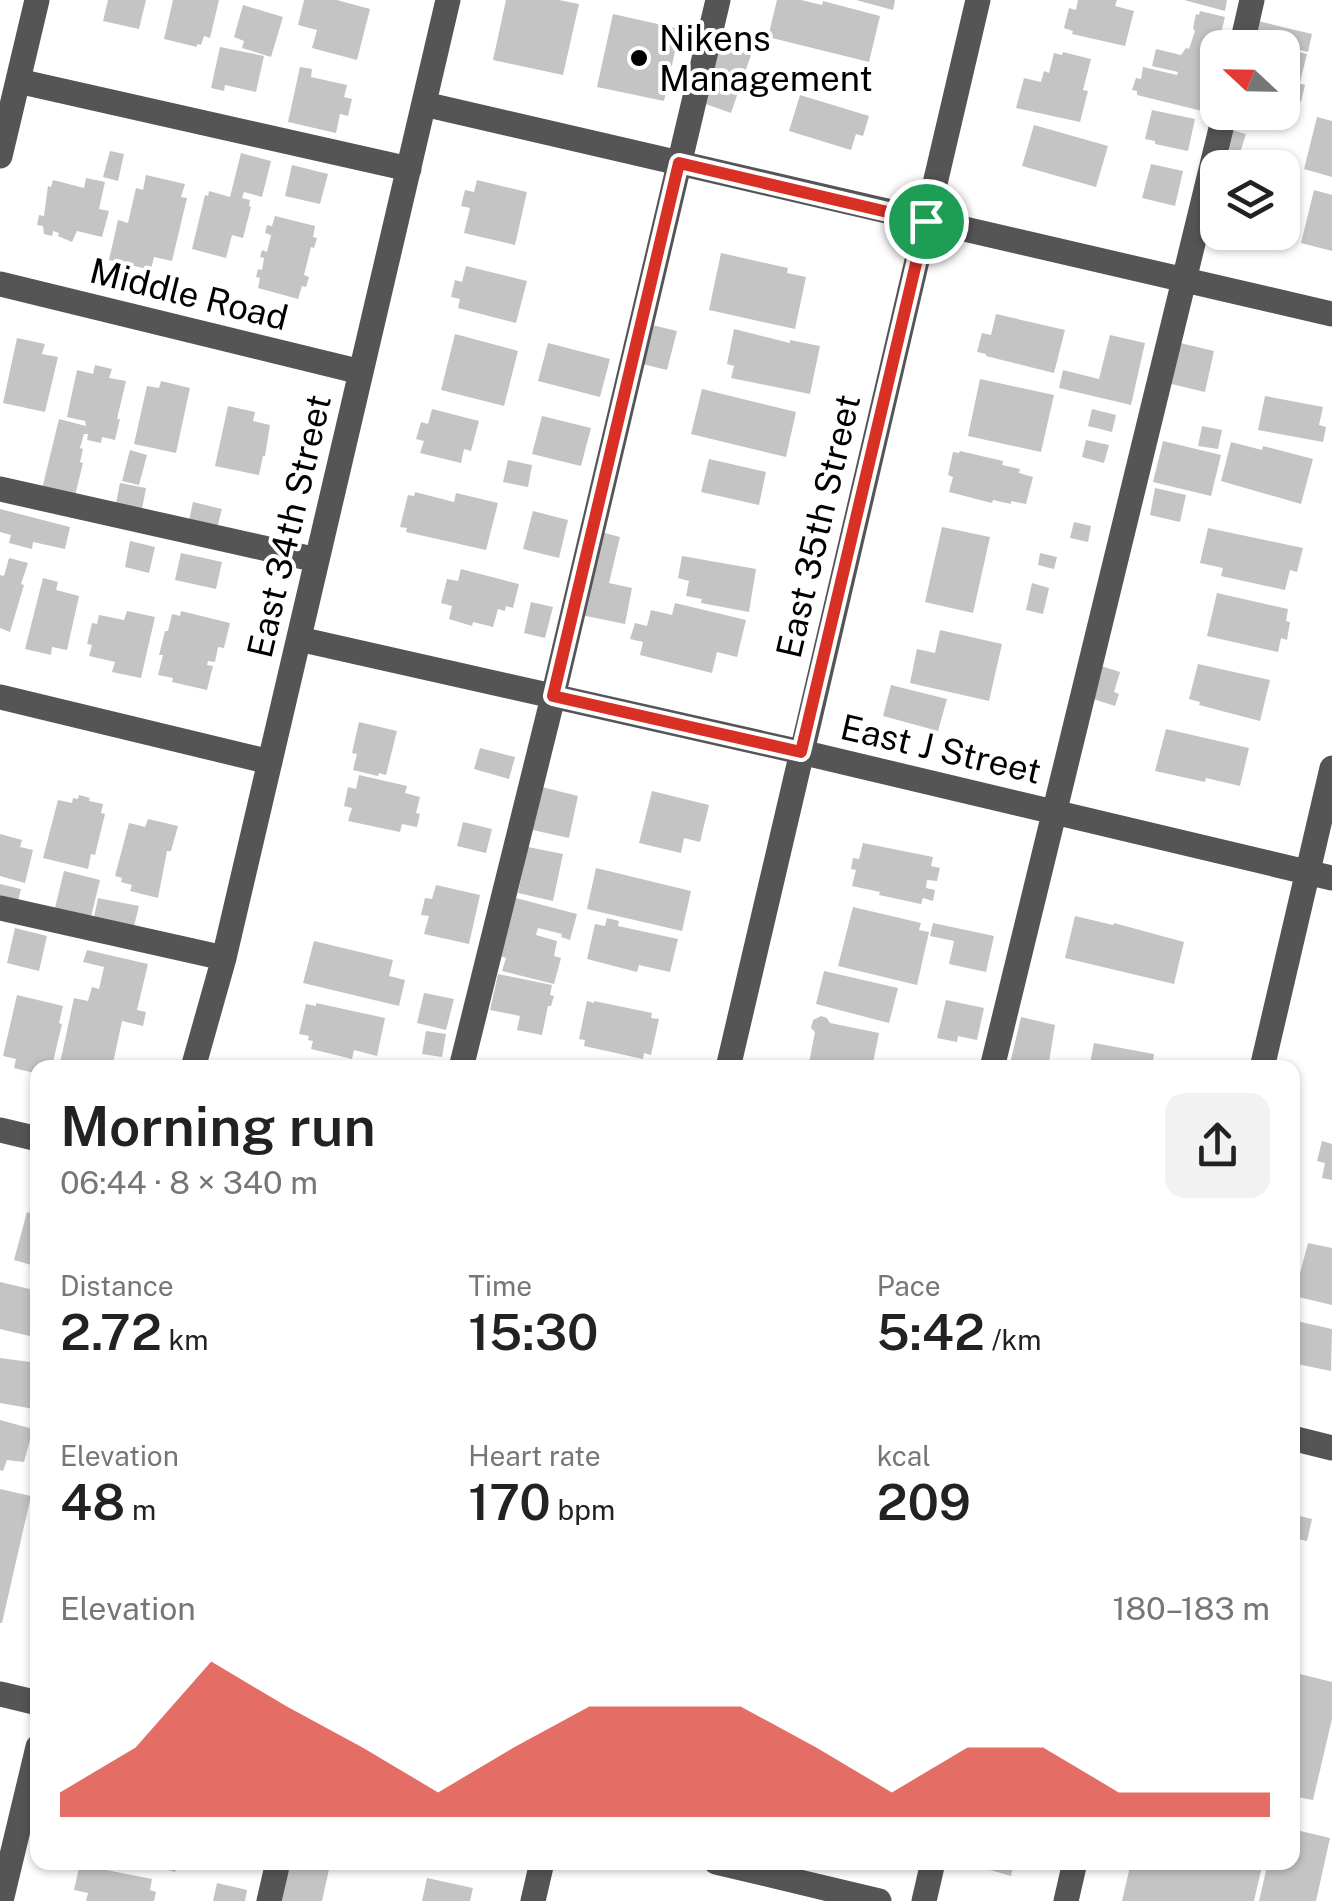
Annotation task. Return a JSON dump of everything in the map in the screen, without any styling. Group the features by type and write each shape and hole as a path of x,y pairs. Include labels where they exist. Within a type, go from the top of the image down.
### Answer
{"street":[{"path":"0,156 38,0"},
{"name":"East 34th Street","path":"196,1060 224,958 448,0"},
{"path":"463,1060 718,0"},
{"name":"East 35th Street","path":"730,1060 978,0"},
{"path":"1245,30 1252,0"},
{"path":"18,82 409,169"},
{"path":"424,104 1332,314"},
{"path":"994,1060 1221,130"},
{"name":"Middle Road","path":"0,284 361,372"},
{"path":"0,489 317,560"},
{"name":"East J Street","path":"298,639 801,752 1319,876"},
{"path":"0,697 270,762"},
{"path":"1264,1060 1319,876 1332,768"},
{"path":"0,908 224,958"},
{"path":"0,1130 30,1137"},
{"path":"1300,1440 1332,1448"},
{"path":"0,1694 30,1702"},
{"path":"1,1901 30,1780"},
{"path":"269,1901 276,1870"},
{"path":"533,1901 540,1870"},
{"path":"741,1870 811,1893 879,1901"},
{"path":"924,1901 931,1870"},
{"path":"1066,1901 1073,1870"}],"building":[{"path":"108,0 146,0 139,29 103,21"},
{"path":"173,0 219,0 210,38 204,36 197,47 164,39"},
{"path":"304,0 337,0 370,9 357,60 312,48 317,30 298,25"},
{"path":"506,0 579,4 563,75 493,60"},
{"path":"777,0 822,5 823,1 880,16 869,62 768,37"},
{"path":"856,0 895,0 893,10"},
{"path":"1078,0 1117,0 1115,6 1134,11 1125,46 1072,34 1064,28 1069,8 1076,10"},
{"path":"1184,0 1227,0 1225,11"},
{"path":"243,5 283,17 271,57 242,48 244,41 234,37"},
{"path":"1200,11 1225,17 1222,30 1200,30 1200,111 1137,95 1132,90 1136,78 1141,79 1143,67 1177,75 1178,72 1152,66 1156,49 1181,55 1189,49 1196,14"},
{"name":"Nikens Management","path":"613,14 680,29 664,101 597,87"},
{"path":"1258,21 1295,30 1256,30"},
{"path":"1300,31 1312,34 1308,52 1300,50"},
{"path":"720,44 751,55 731,113 700,102"},
{"path":"220,47 264,56 256,92 225,85 224,91 211,88"},
{"path":"1300,52 1307,54 1300,82"},
{"path":"1054,53 1091,59 1080,122 1016,108 1024,78 1041,82 1044,71 1049,73"},
{"path":"300,67 312,69 311,77 347,85 344,97 352,99 348,116 340,114 336,133 288,122"},
{"path":"800,95 869,116 863,136 856,134 851,150 789,131"},
{"path":"1152,110 1195,119 1188,151 1145,139"},
{"path":"1317,117 1332,121 1332,177 1304,169"},
{"path":"1034,125 1108,146 1096,187 1022,166"},
{"path":"1223,130 1246,134 1241,150 1219,146"},
{"path":"110,151 124,154 118,181 103,177"},
{"path":"241,153 271,161 262,197 244,192 242,198 250,200 251,207 243,238 232,235 226,258 192,249 205,195 209,191 230,197"},
{"path":"1151,164 1183,171 1175,206 1142,198"},
{"path":"292,165 328,174 320,204 285,196"},
{"path":"146,175 185,184 181,197 187,198 172,261 154,257 151,270 109,260 118,220 128,223 136,188 143,190"},
{"path":"86,178 105,182 99,209 109,211 102,237 77,231 72,242 53,231 52,236 44,234 43,226 37,225 39,215 44,216 48,186 53,180 84,188"},
{"path":"477,180 527,192 515,245 464,233 470,208 461,206 465,190 474,192"},
{"path":"1314,190 1332,195 1332,251 1301,243"},
{"path":"275,216 315,226 313,237 317,238 304,275 309,277 298,299 258,288 260,278 256,277 264,258 260,257 262,250 267,252 271,235 265,233"},
{"path":"721,253 788,268 787,273 806,277 795,329 709,310"},
{"path":"466,266 527,281 516,323 458,308 460,299 451,297 455,280 462,282"},
{"path":"996,314 1065,330 1054,373 977,352 982,333 991,335"},
{"path":"648,324 677,331 667,370 638,363"},
{"path":"734,329 820,346 810,394 731,378 734,366 727,364"},
{"path":"455,334 518,351 504,406 441,390"},
{"path":"1110,335 1145,343 1131,405 1059,388 1063,370 1099,379"},
{"path":"17,338 45,344 42,354 58,357 45,412 3,403"},
{"path":"1176,342 1214,351 1205,392 1167,383"},
{"path":"548,343 610,359 600,397 538,381"},
{"path":"95,365 112,369 109,378 126,381 115,440 102,437 101,443 87,440 88,434 84,434 80,448 83,463 74,500 42,489 59,419 86,426 85,421 67,417 77,370 93,374"},
{"path":"980,379 1054,395 1041,452 968,436"},
{"path":"161,381 190,388 176,453 134,444 147,386 159,388"},
{"path":"702,389 796,412 786,457 691,434"},
{"path":"1265,396 1323,407 1319,425 1326,427 1323,442 1258,430"},
{"path":"228,406 255,412 253,421 270,425 259,475 215,466"},
{"path":"432,409 479,421 471,451 464,449 461,463 420,453 424,441 416,439 421,422 428,424"},
{"path":"1092,409 1116,415 1112,432 1088,426"},
{"path":"542,416 591,428 581,466 532,454"},
{"path":"1202,426 1222,430 1218,449 1198,446"},
{"path":"1086,440 1109,445 1104,463 1082,457"},
{"path":"1163,441 1221,455 1211,496 1153,482"},
{"path":"1231,442 1313,459 1301,504 1221,481"},
{"path":"130,450 147,455 139,485 122,481"},
{"path":"953,452 1003,461 1002,465 1033,477 1026,504 993,500 992,503 949,492"},
{"path":"709,459 766,472 759,505 701,492"},
{"path":"508,460 532,465 528,487 503,482"},
{"path":"120,483 146,488 141,514 115,509"},
{"path":"1155,488 1186,495 1180,522 1150,515"},
{"path":"415,492 454,502 456,493 498,503 486,550 406,532 407,528 400,527 408,495 414,496"},
{"path":"193,502 222,509 216,532 188,525"},
{"path":"0,509 70,527 65,549 33,542 32,549 9,543 11,535 0,532"},
{"path":"533,511 568,520 559,558 523,549"},
{"path":"1074,522 1091,526 1088,542 1070,538"},
{"path":"942,527 990,537 973,613 925,602"},
{"path":"1208,528 1303,548 1297,572 1290,570 1285,590 1221,576 1223,568 1200,563"},
{"path":"597,531 620,537 609,583 632,588 625,624 581,615"},
{"path":"130,541 155,547 149,573 125,567"},
{"path":"181,553 222,562 216,589 175,580"},
{"path":"1040,553 1057,557 1054,569 1038,565"},
{"path":"682,556 756,569 749,612 701,603 702,599 686,596 689,581 678,578"},
{"path":"9,558 28,563 10,632 0,628 0,575 4,576"},
{"path":"461,569 519,584 513,608 498,609 493,627 449,619 452,606 441,603 447,579 458,581"},
{"path":"43,578 58,582 56,590 79,596 67,650 52,647 51,655 25,649"},
{"path":"1032,583 1049,588 1043,614 1026,610"},
{"path":"1217,593 1288,609 1287,640 1281,638 1278,652 1207,636"},
{"path":"531,602 553,607 545,638 524,633"},
{"path":"675,603 746,620 737,657 717,652 712,673 640,655 643,642 630,639 635,623 647,626 651,610 672,615"},
{"path":"127,611 155,617 141,678 112,672 115,662 89,656 92,645 87,644 92,623 97,624 99,615 124,620"},
{"path":"181,611 230,623 224,648 218,647 215,662 208,661 207,665 213,666 207,690 158,675 165,631 172,614 180,616"},
{"path":"940,630 1002,644 989,701 910,683 917,649 935,653"},
{"path":"1198,664 1270,680 1260,721 1189,699"},
{"path":"1101,666 1120,672 1114,692 1119,694 1115,706 1093,699"},
{"path":"891,685 947,699 938,731 883,716"},
{"path":"359,722 397,731 386,775 353,770 357,754 352,753"},
{"path":"1166,729 1249,748 1240,786 1155,771"},
{"path":"480,748 515,757 509,779 474,769"},
{"path":"359,775 407,786 405,793 420,797 417,827 402,824 400,832 348,821 352,808 344,806 348,787 356,789"},
{"path":"538,786 578,796 569,838 528,829"},
{"path":"652,791 709,805 700,842 684,838 681,853 639,843"},
{"path":"79,795 103,804 101,813 105,814 88,869 43,858 58,800 72,803"},
{"path":"148,819 178,826 171,851 167,851 158,898 130,891 132,885 115,876 129,823 145,827"},
{"path":"463,822 492,829 486,853 457,846"},
{"path":"0,834 22,840 20,847 33,850 25,883 0,876"},
{"path":"863,843 933,857 931,866 940,868 937,881 927,880 926,888 935,890 933,901 923,898 921,904 852,886 856,870 851,869 853,858 859,859"},
{"path":"528,847 563,854 553,901 518,893"},
{"path":"596,868 691,891 682,931 587,909"},
{"path":"64,871 100,880 90,921 54,912"},
{"path":"0,884 21,889 17,905 0,902"},
{"path":"436,885 480,895 469,944 424,934 429,916 421,915 425,898 432,899"},
{"path":"512,897 577,914 570,940 538,928 536,935 557,941 554,956 561,958 554,984 502,971 506,958 497,955"},
{"path":"98,898 139,906 133,930 93,922"},
{"path":"853,907 921,923 919,930 929,932 917,985 838,966"},
{"path":"1075,916 1184,942 1174,984 1065,958"},
{"path":"607,918 619,921 618,926 678,939 670,972 639,965 637,972 587,959 595,924 605,926"},
{"path":"933,923 994,936 986,972 949,964 954,941 930,936"},
{"path":"15,928 47,936 39,971 7,963"},
{"path":"314,941 393,960 389,976 405,980 399,1006 303,983"},
{"path":"87,950 148,964 137,1010 146,1012 143,1026 122,1021 114,1060 61,1060 74,998 88,1001 92,987 99,989 104,967 83,962"},
{"path":"824,971 898,988 889,1023 816,1004"},
{"path":"498,974 552,985 550,995 554,996 542,1035 517,1030 520,1016 490,1010"},
{"path":"424,993 454,999 446,1030 417,1023"},
{"path":"17,995 63,1006 53,1060 30,1060 30,1072 14,1068 16,1059 3,1056"},
{"path":"946,1000 984,1008 977,1040 958,1036 957,1042 937,1038"},
{"path":"587,1001 652,1013 651,1018 659,1019 651,1055 644,1053 643,1059 584,1046 585,1040 579,1039"},
{"path":"306,1004 385,1018 377,1056 354,1050 352,1059 311,1049 313,1041 308,1040 309,1036 299,1034"},
{"path":"821,1016 830,1023 879,1033 874,1060 810,1060 815,1032 811,1028 813,1020"},
{"path":"1021,1017 1055,1025 1049,1060 1011,1060"},
{"path":"426,1031 446,1034 442,1057 422,1054"},
{"path":"1094,1043 1154,1054 1153,1060 1091,1060"},
{"path":"1322,1141 1332,1144 1332,1180 1322,1178 1325,1163 1317,1161"},
{"path":"27,1212 30,1213 30,1265 14,1260"},
{"path":"1308,1243 1332,1248 1332,1305 1300,1297 1300,1273"},
{"path":"0,1282 30,1289 30,1336 0,1329"},
{"path":"1300,1322 1332,1329 1331,1371 1300,1365"},
{"path":"0,1358 30,1362 30,1408 0,1403"},
{"path":"0,1420 30,1428 24,1462 7,1460 3,1471"},
{"path":"0,1489 30,1496 30,1500 0,1623"},
{"path":"1300,1516 1312,1519 1307,1541 1300,1540"},
{"path":"1300,1674 1332,1682 1332,1719 1313,1800 1300,1798"},
{"path":"1300,1831 1330,1838 1316,1901 1259,1901 1266,1870 1300,1870"},
{"path":"79,1870 106,1870 152,1879 150,1890 156,1892 154,1901 86,1901 88,1893 74,1890"},
{"path":"282,1870 329,1870 322,1901 275,1901"},
{"path":"990,1870 1012,1870 1011,1876"},
{"path":"1129,1870 1261,1870 1254,1901 1122,1901"},
{"path":"427,1878 473,1888 470,1901 422,1901"},
{"path":"217,1883 247,1890 245,1901 213,1901"}],"place":[{"name":"Nikens Management","path":"639,58"}],"route":[{"path":"679,163 926,221 801,752 553,696 679,163"}]}
